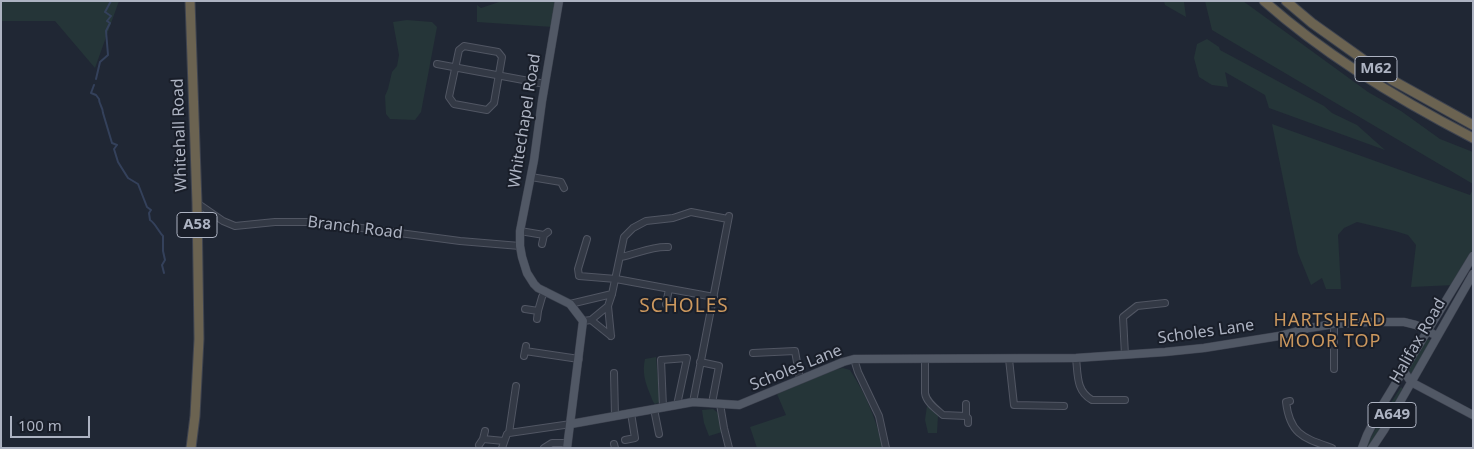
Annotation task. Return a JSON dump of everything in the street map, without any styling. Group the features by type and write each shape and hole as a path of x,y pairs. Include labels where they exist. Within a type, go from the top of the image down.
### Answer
{"highway":[{"name":"Whitehall Road","path":"190,1 197,203 199,346 191,448"},
{"name":"M62","path":"1264,1 1311,40 1366,77 1431,116 1473,138"},
{"name":"M62","path":"1286,1 1312,23 1392,80 1473,125"}],"main road":[{"name":"Whitechapel Road","path":"559,1 531,177 520,231 520,246 525,268 531,280 538,288 570,304"},
{"name":"Halifax Road","path":"1362,448 1367,435 1403,370 1473,256"},
{"name":"Halifax Road","path":"1372,448 1473,274"},
{"path":"568,445 579,359 587,321 570,304"},
{"name":"Scholes Lane","path":"571,424 693,402 739,405 854,359 1009,359 1125,355 1204,348 1334,324 1404,322 1416,325 1437,336"},
{"path":"1403,370 1411,382 1473,414"},
{"path":"1382,407 1397,388 1403,383 1411,382"}],"street":[{"path":"464,46 498,52 502,57 499,76 494,103 487,110 454,104 450,97 458,50 464,46"},
{"path":"437,64 545,84"},
{"path":"531,177 561,182 564,188"},
{"name":"Branch Road","path":"197,203 223,221 235,226 275,222 316,222 460,241 520,246"},
{"path":"608,306 587,321 611,336 608,306 616,279 624,237 633,228 646,221 673,218 691,212 729,218 693,402"},
{"path":"520,231 546,234 542,244"},
{"path":"587,239 578,269 580,276 616,279 714,297"},
{"path":"621,256 634,254 657,246 668,246"},
{"path":"666,304 669,289"},
{"path":"537,319 545,291"},
{"path":"570,304 612,294"},
{"path":"1125,355 1123,317 1137,306 1165,303"},
{"path":"525,309 538,311"},
{"path":"1334,324 1334,369"},
{"path":"525,351 579,359"},
{"path":"754,353 795,351 800,379"},
{"path":"663,407 661,360 687,358 677,405"},
{"path":"1076,358 1080,388 1089,399 1125,400"},
{"path":"854,359 858,372 879,416 886,448"},
{"path":"1009,359 1014,405 1064,406"},
{"path":"925,360 925,393 928,401 942,415 966,416"},
{"path":"700,362 719,366 716,403 729,448"},
{"path":"614,373 615,416"},
{"path":"485,431 482,442 503,444 509,433 516,386"},
{"path":"1290,401 1286,402 1287,412 1290,423 1296,431 1311,440 1332,448"},
{"path":"966,404 968,423"},
{"path":"654,409 659,434"},
{"path":"625,440 635,438 631,413"},
{"path":"509,433 571,424"},
{"path":"544,448 552,443 568,445"}],"shaded area":[{"path":"1,1 119,1 95,68 55,21 1,21"},
{"path":"502,1 556,1 553,27 477,22 477,5 481,8"},
{"path":"1164,1 1184,2 1186,17 1165,5"},
{"path":"1205,1 1243,1 1368,92 1401,111 1440,139 1473,152 1473,184 1212,30"},
{"path":"407,20 432,22 437,27 421,112 415,120 390,119 386,114 385,96 392,72 397,66 399,55 393,22"},
{"path":"1207,39 1219,47 1220,50 1357,125 1385,150 1269,108 1265,95 1225,72 1228,87 1212,85 1199,77 1194,58 1197,44"},
{"path":"1272,124 1470,195 1473,189 1473,256 1455,285 1411,287 1416,245 1408,235 1357,222 1344,228 1338,235 1341,289 1326,289 1322,278 1311,285 1298,253"},
{"path":"1426,339 1430,340 1430,343 1410,374 1407,371"},
{"path":"656,357 660,402 655,404 644,377 644,368 645,359"},
{"path":"843,368 850,370 866,398 874,416 883,448 757,448 750,427 786,415 777,394 833,370"},
{"path":"1401,387 1403,389 1369,448 1365,448 1382,417"},
{"path":"927,406 938,416 937,433 928,433 925,420"},
{"path":"713,409 718,413 722,432 709,436 702,410"}],"waterway":[{"path":"96,79 100,62 108,55 106,31 110,23 107,21 111,16 105,12 111,1"},
{"path":"94,85 91,93 99,99 112,143 117,145 114,149 118,162 128,178 138,184 147,207 151,210 149,213 150,220 163,236 165,260 162,265 164,273"}],"district":[{"name":"SCHOLES","path":"684,307"},
{"name":"HARTSHEAD MOOR TOP","path":"1330,331"}]}
